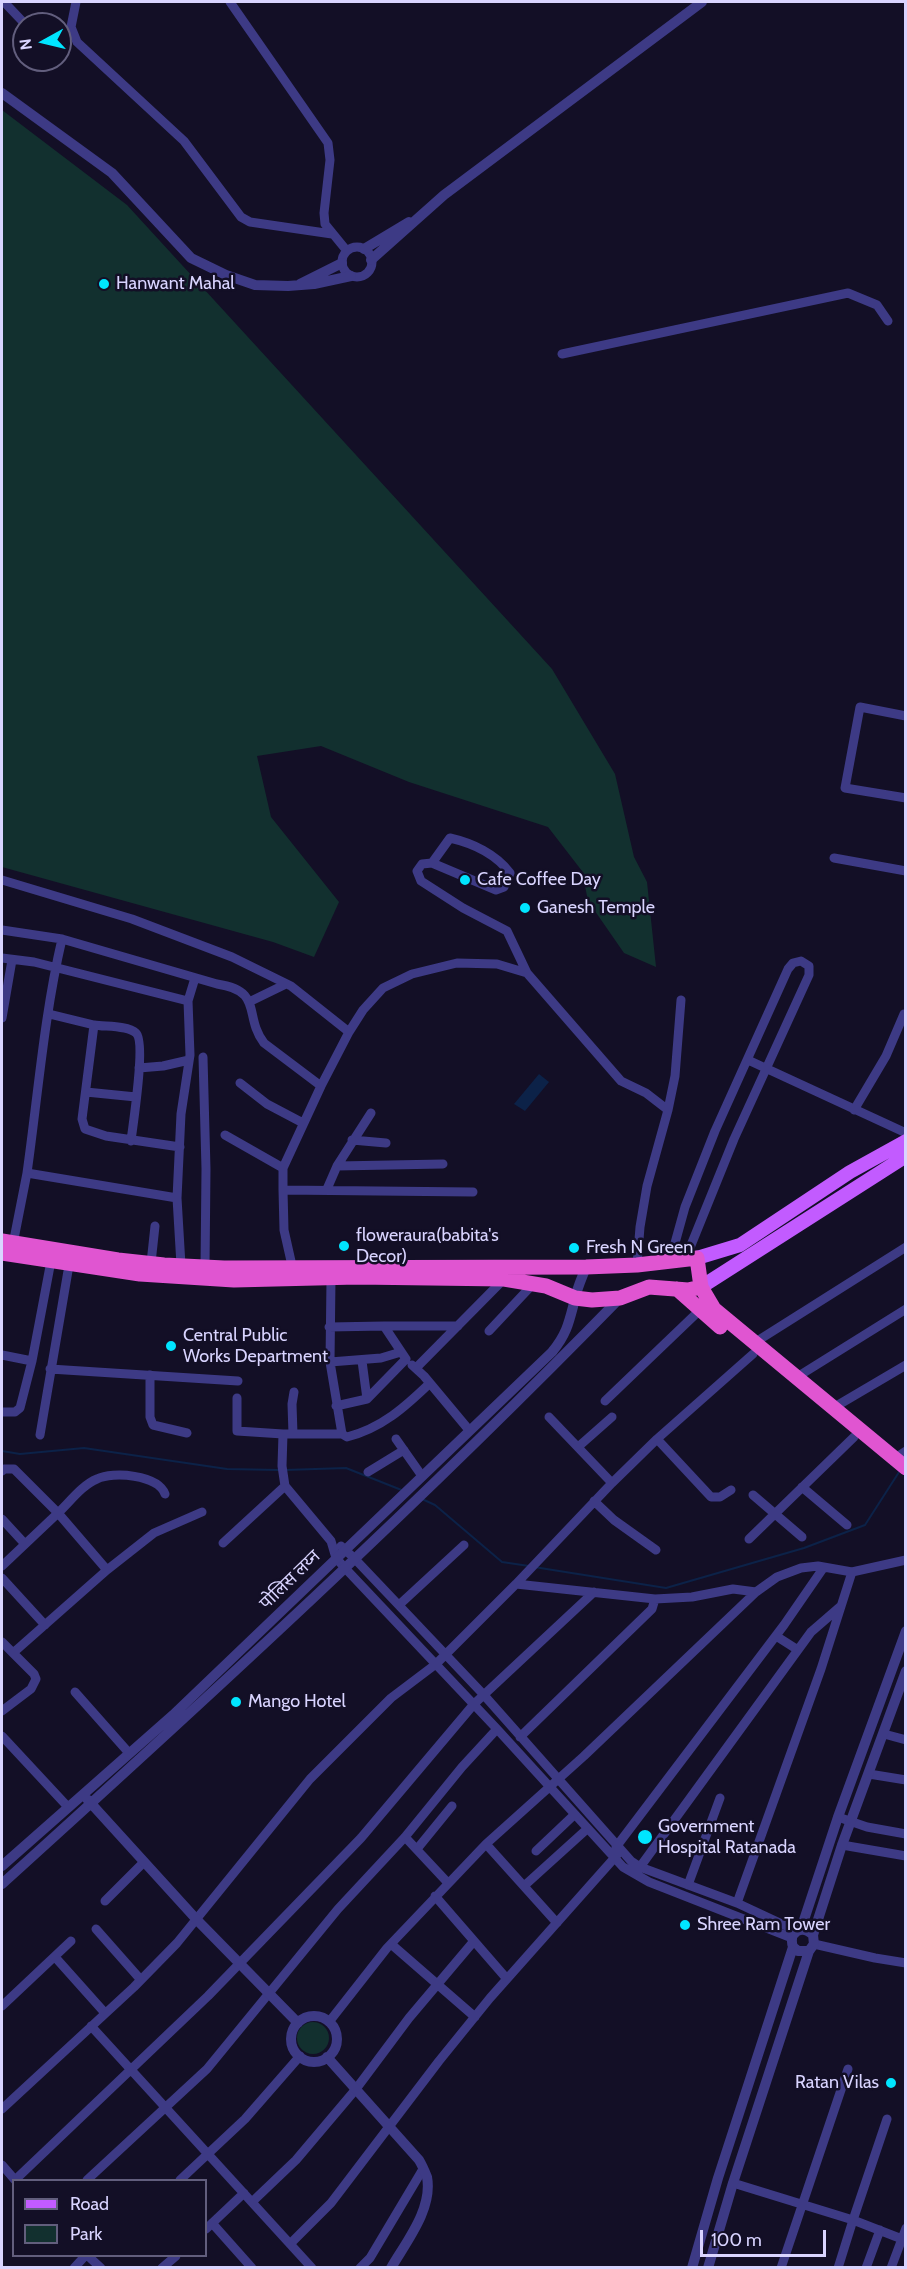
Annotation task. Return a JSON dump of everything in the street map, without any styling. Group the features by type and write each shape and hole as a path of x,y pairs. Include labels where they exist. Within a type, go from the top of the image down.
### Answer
{"highway":[{"path":"5,1246 151,1263 293,1273 331,1279 504,1279 534,1283 575,1298 592,1300 620,1298 649,1287 677,1289 701,1287"},
{"path":"5,1246 69,1265 234,1280 293,1273 586,1267 684,1260 714,1309 753,1349 906,1479"},
{"path":"677,1289 700,1310 753,1349 797,1377 833,1408 902,1460"}],"main road":[{"path":"684,1260 740,1245 905,1134"},
{"path":"701,1287 906,1156"}],"street":[{"path":"76,2 71,18 73,35 184,141 241,217 250,222 332,234"},
{"path":"230,2 328,143 330,160 324,213 325,224 347,251"},
{"path":"364,249 414,219 702,2"},
{"path":"2,93 112,173 191,258 226,275 255,285 314,284 351,276 359,277 367,273 371,260 404,232 414,219"},
{"path":"347,251 357,248 364,249 369,253 371,260"},
{"path":"347,251 342,263 351,276"},
{"path":"297,285 342,263"},
{"path":"562,354 848,293 877,305 888,321"},
{"path":"906,716 860,707 845,788 906,798"},
{"path":"432,863 450,838 466,842 502,863 510,873 509,879 504,887 496,890 432,863 422,864 417,870 421,881 463,908 507,931 527,973 621,1081 646,1093 668,1110"},
{"path":"834,858 906,870"},
{"path":"2,880 132,919 232,957 286,984 349,1032"},
{"path":"2,930 62,939 242,991 249,1002 259,1035 264,1043 321,1086"},
{"path":"5,1246 27,1173 55,969 62,939"},
{"path":"2,958 33,962 188,1001"},
{"path":"2,1018 3,999 12,960"},
{"path":"801,961 809,966 809,975 734,1140 684,1260 685,1207 715,1131 788,969 793,963 801,961"},
{"path":"293,1273 284,1230 283,1168 321,1086 363,1010 383,987 412,974 457,963 497,964 527,973"},
{"path":"181,1266 177,1198 181,1114 189,1060 188,1001 195,978"},
{"path":"249,1002 286,984"},
{"path":"637,1265 647,1186 675,1076 681,1000"},
{"path":"49,1014 94,1025 129,1029 137,1034 140,1040 139,1068 131,1141"},
{"path":"854,1110 886,1056 904,1014"},
{"path":"94,1025 82,1119 85,1129 131,1141 180,1147"},
{"path":"203,1057 206,1169 205,1267"},
{"path":"139,1068 163,1066 189,1060"},
{"path":"748,1060 905,1134"},
{"path":"240,1083 267,1104 303,1123"},
{"path":"86,1092 136,1097"},
{"path":"327,1190 337,1166 371,1113"},
{"path":"225,1135 283,1168"},
{"path":"352,1140 386,1143"},
{"path":"337,1166 443,1164"},
{"path":"27,1173 177,1198"},
{"path":"283,1190 473,1192"},
{"path":"151,1263 155,1226"},
{"path":"2,2109 141,1980 197,1920 310,1779 391,1698 436,1664 657,1439 753,1349 906,1247"},
{"path":"2,1412 15,1412 21,1408 51,1261"},
{"path":"40,1435 69,1265"},
{"name":"पोलिस लय्न","path":"2,1866 173,1715 563,1339 586,1267"},
{"path":"331,1279 330,1362 342,1434"},
{"path":"416,1368 504,1279"},
{"path":"489,1331 534,1283"},
{"path":"2,1884 178,1724 404,1512 620,1298"},
{"path":"797,1377 906,1309"},
{"path":"605,1401 700,1310"},
{"path":"384,1326 403,1356 430,1383 469,1430"},
{"path":"329,1327 458,1326"},
{"path":"2,1355 32,1361"},
{"path":"330,1362 403,1356"},
{"path":"336,1406 367,1399 403,1356"},
{"path":"362,1361 367,1399"},
{"path":"833,1408 906,1365"},
{"path":"50,1368 238,1382"},
{"path":"150,1375 150,1417 153,1425 187,1433"},
{"path":"237,1398 237,1431 342,1434 347,1437 375,1428 399,1412 430,1383"},
{"path":"293,1434 294,1392"},
{"path":"549,1417 612,1483"},
{"path":"578,1447 612,1417"},
{"path":"283,1434 284,1484 331,1541 346,1549 483,1694 557,1779 632,1873 649,1882 796,1936"},
{"path":"749,1539 854,1437"},
{"path":"396,1439 420,1478"},
{"path":"657,1439 711,1497 720,1497 731,1490"},
{"path":"368,1472 404,1450"},
{"path":"2,1471 4,1468 14,1469 58,1513 107,1570"},
{"path":"2,1566 91,1482 116,1475 150,1480 159,1484 165,1494"},
{"path":"223,1543 284,1484"},
{"path":"802,1487 847,1525"},
{"path":"753,1495 802,1537"},
{"path":"594,1501 614,1520 656,1550"},
{"path":"14,1653 107,1570 154,1533 202,1512"},
{"path":"2,1519 25,1544"},
{"path":"331,1541 336,1558 474,1704 587,1829 640,1867 737,1903 796,1936 803,1952 812,1943"},
{"path":"399,1605 464,1545"},
{"path":"328,2022 391,1944 486,1844 756,1592 788,1571 828,1567 850,1572 906,1560"},
{"path":"290,2244 331,2203 439,2061 617,1852 828,1567"},
{"path":"737,1903 842,1605 850,1572"},
{"path":"2,1578 45,1625"},
{"path":"519,1581 655,1599 692,1597 733,1589 756,1592"},
{"path":"17,2179 239,1964 361,1838 483,1694 594,1592"},
{"path":"520,1737 652,1609 655,1599"},
{"path":"640,1867 795,1649 842,1605"},
{"path":"692,2268 718,2178 796,1936 906,1631"},
{"path":"777,1637 795,1649"},
{"path":"2,1642 34,1674 36,1679 31,1689 2,1711"},
{"path":"708,2268 733,2182 842,1845 884,1734 901,1700 906,1671"},
{"path":"75,1692 129,1753"},
{"path":"89,2179 207,2069 338,1909 405,1838 462,1767 497,1729"},
{"path":"884,1734 906,1740"},
{"path":"2,1736 68,1807"},
{"path":"869,1774 906,1780"},
{"path":"82,1793 197,1920 298,2024"},
{"path":"688,1885 720,1798"},
{"path":"417,1850 452,1806"},
{"path":"536,1851 574,1815"},
{"path":"838,1817 850,1822 906,1834"},
{"path":"524,1886 587,1829"},
{"path":"405,1838 448,1883"},
{"path":"486,1844 558,1923"},
{"path":"842,1845 906,1856"},
{"path":"105,1901 144,1862"},
{"path":"435,1896 507,1979"},
{"path":"96,1929 141,1980"},
{"path":"796,1936 806,1930 812,1943"},
{"path":"2,2006 71,1941"},
{"path":"252,2202 296,2160 474,1941"},
{"path":"812,1943 875,1958 906,1962"},
{"path":"391,1944 475,2017"},
{"path":"56,1957 105,2013"},
{"path":"312,2016 320,2017 328,2022 336,2033 336,2044 327,2057 316,2062 307,2061 300,2056 292,2044 292,2033 298,2024 303,2019 312,2016"},
{"path":"91,2026 312,2268"},
{"path":"182,2179 245,2119 300,2056"},
{"path":"327,2057 419,2160 426,2177 427,2193 423,2213 391,2268"},
{"path":"781,2268 848,2069"},
{"path":"838,2268 887,2120"},
{"path":"2,2165 13,2179"},
{"path":"360,2268 370,2258 423,2169"},
{"path":"733,2182 902,2238"},
{"path":"244,2193 209,2226 252,2268"},
{"path":"891,2268 906,2228"},
{"path":"867,2268 880,2230"},
{"path":"162,2268 175,2257"},
{"path":"74,2268 94,2259"}],"green space":[{"path":"2,110 127,205 552,669 615,774 634,857 647,882 656,967 624,953 588,901 582,871 548,827 409,782 321,746 257,756 271,817 339,902 314,957 273,942 2,867"},
{"path":"313,2022 324,2027 329,2038 324,2049 313,2054 302,2049 297,2038 302,2027"}],"water":[{"path":"539,1074 549,1082 525,1111 514,1104"}],"waterway":[{"path":"2,1451 20,1454 84,1448 227,1469 279,1470"},
{"path":"285,1470 346,1468 404,1491"},
{"path":"534,1567 666,1588 804,1548 865,1525 901,1469"},
{"path":"422,1499 435,1505 502,1562 529,1566"}],"place":[{"name":"Hanwant Mahal","path":"104,284"},
{"name":"Cafe Coffee Day","path":"465,880"},
{"name":"Ganesh Temple","path":"525,908"},
{"name":"floweraura(babita's Decor)","path":"344,1246"},
{"name":"Fresh N Green","path":"574,1248"},
{"name":"Central Public Works Department","path":"171,1346"},
{"name":"Mango Hotel","path":"236,1702"},
{"name":"Government Hospital Ratanada","path":"645,1837"},
{"name":"Shree Ram Tower","path":"685,1925"},
{"name":"Ratan Vilas","path":"891,2083"}]}
